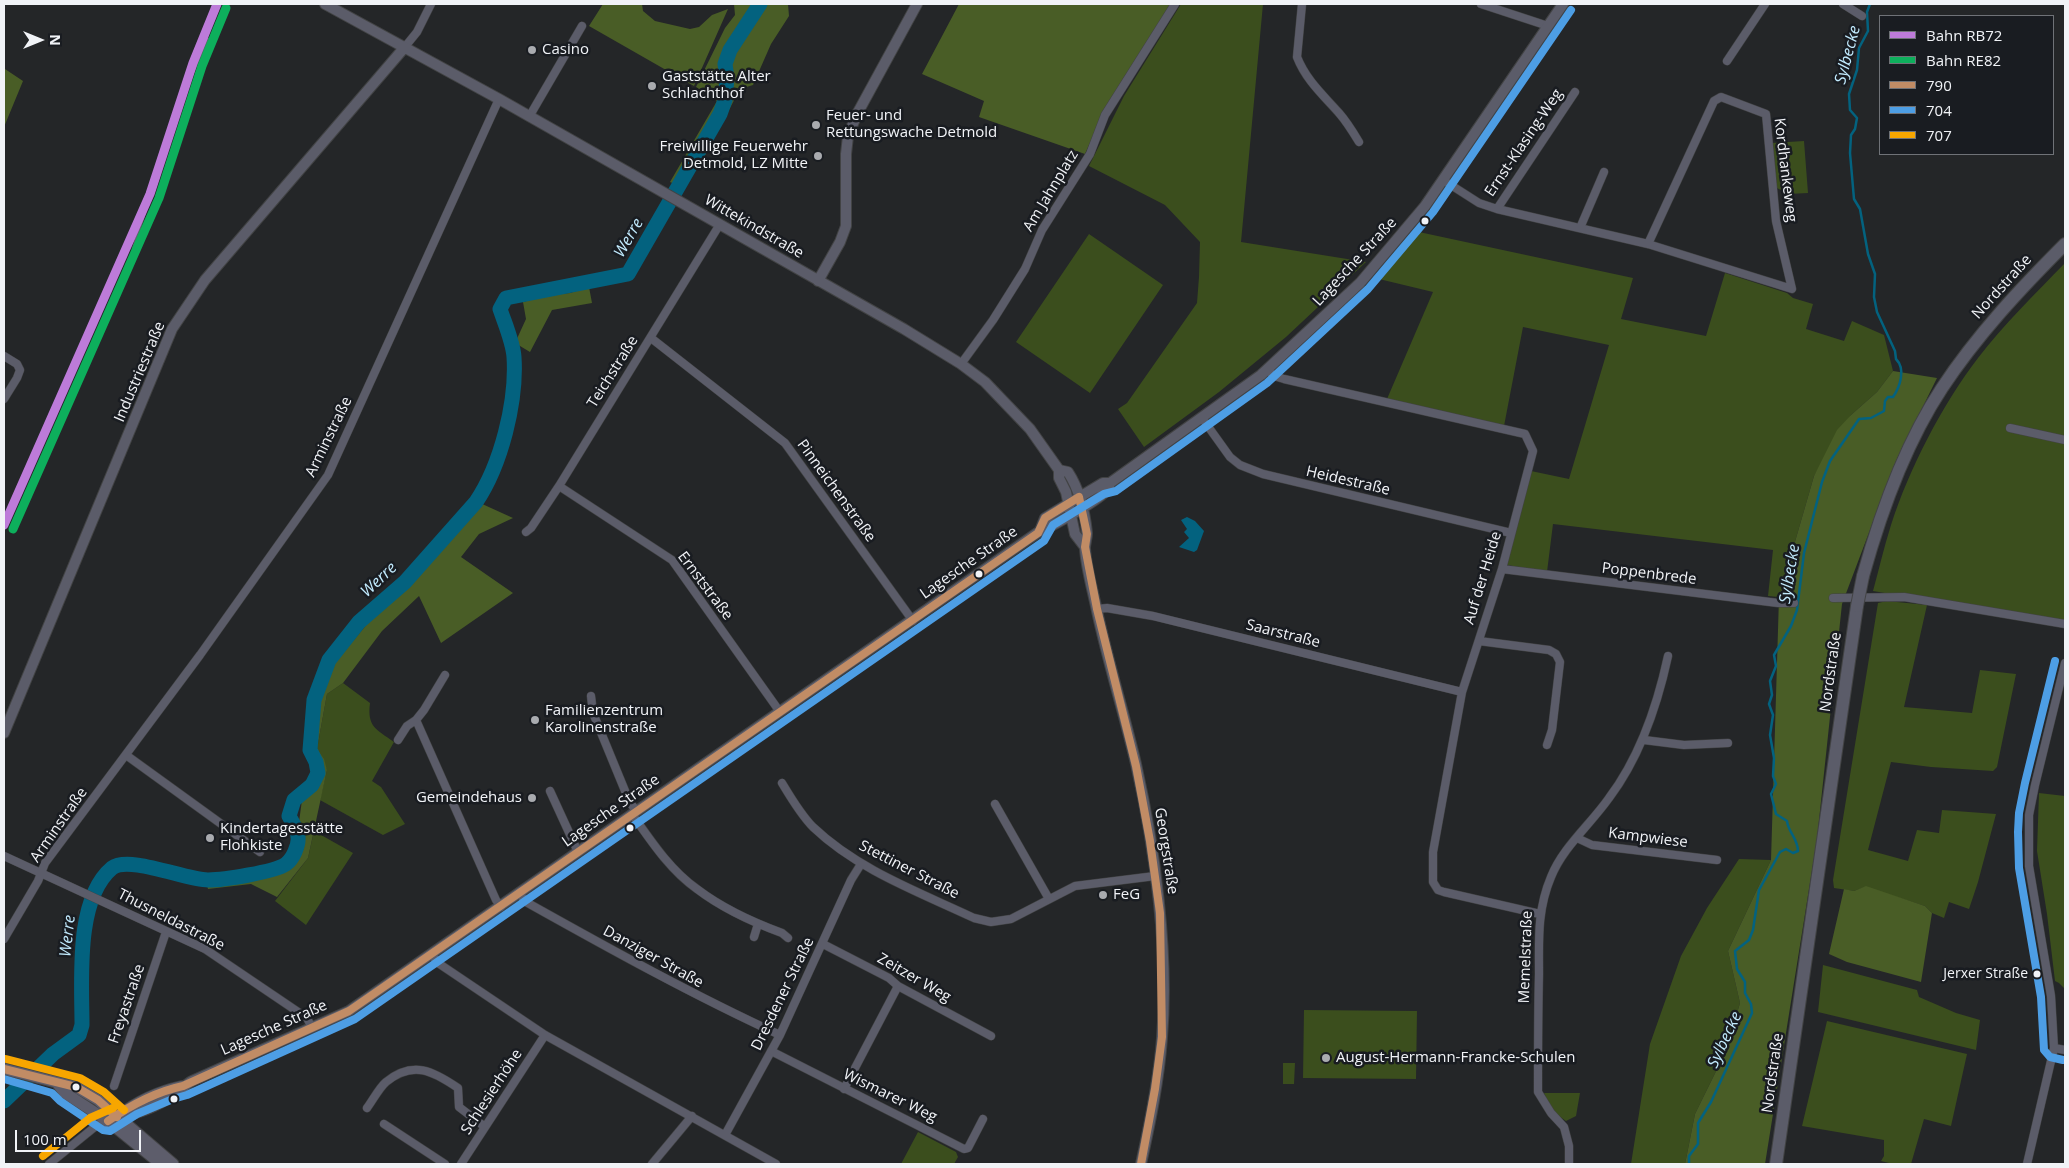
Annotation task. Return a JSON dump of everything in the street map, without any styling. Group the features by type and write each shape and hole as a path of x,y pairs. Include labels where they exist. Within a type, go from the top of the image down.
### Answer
{"main road":[{"name":"Nordstraße","path":"1776,1164 1857,606 1863,576 1874,540 1900,469 1942,388 2005,306 2065,244"},
{"path":"4,1069 76,1087 98,1100 113,1119 161,1164"},
{"path":"113,1119 173,1164"}],"street":[{"name":"Wittekindstraße","path":"325,4 499,99 720,224 911,333 961,364 985,382 1030,429 1059,470 1059,478 1069,503 1071,515"},
{"path":"404,48 417,32 431,4"},
{"path":"818,281 837,247 846,226 846,154 848,136 917,4"},
{"name":"Am Jahnplatz","path":"961,364 993,320 1025,269 1042,230 1090,154 1105,116 1175,4"},
{"path":"1302,4 1297,57 1300,65 1306,77 1340,114 1359,142"},
{"path":"1481,4 1548,26"},
{"name":"Lagesche Straße","path":"1040,531 1045,518 1103,483 1110,483 1267,369 1360,283 1417,217 1563,4"},
{"path":"1727,61 1765,4"},
{"path":"1843,4 1862,16"},
{"path":"529,117 582,26"},
{"name":"Industriestraße","path":"4,733 172,329 205,280 404,48"},
{"name":"Ernst-Klasing-Weg","path":"1497,209 1575,92"},
{"name":"Kordhankeweg","path":"1721,97 1766,114 1776,221 1792,289 1648,244 1714,101 1721,97"},
{"name":"Arminstraße","path":"4,939 42,872 45,863 304,511 331,470 499,99"},
{"path":"1580,228 1604,172"},
{"path":"1443,180 1479,203 1497,209 1648,244"},
{"name":"Teichstraße","path":"526,532 531,528 559,486 720,224"},
{"name":"Pinneichenstraße","path":"651,338 785,443 913,621"},
{"path":"4,356 17,364 20,370 4,399"},
{"name":"Auf der Heide","path":"1267,369 1274,376 1284,380 1525,434 1532,451 1502,569 1462,692 1433,852 1433,882 1438,890 1444,892 1540,914"},
{"name":"Heidestraße","path":"1202,418 1230,456 1240,465 1263,474 1511,534"},
{"path":"2010,428 2065,440"},
{"name":"Wittekindstraße","path":"1059,470 1068,472 1076,486 1079,497"},
{"name":"Lagesche Straße","path":"113,1119 132,1105 170,1089 183,1086 349,1011 1040,531 1071,515 1108,490 1110,483"},
{"name":"Ernststraße","path":"559,486 672,560 780,712"},
{"name":"Georgstraße","path":"1079,497 1087,534 1085,547 1097,609 1136,766 1155,876 1162,950 1162,1036 1156,1089 1142,1164"},
{"name":"Georgstraße","path":"1071,515 1077,539 1085,547"},
{"name":"Poppenbrede","path":"1502,569 1778,603 1794,603"},
{"path":"1833,598 1904,597 2065,624"},
{"name":"Saarstraße","path":"1097,609 1107,608 1146,614 1462,692"},
{"path":"1478,641 1549,650 1556,654 1560,662 1552,730 1547,745"},
{"name":"Memelstraße","path":"1569,1164 1569,1146 1564,1126 1551,1113 1538,1092 1540,914 1555,868 1564,852 1610,797 1644,740 1661,686 1668,656"},
{"path":"2027,1164 2054,1048 2049,983 2029,866 2028,824 2034,785 2065,664"},
{"path":"398,740 407,726 416,720 445,675"},
{"path":"590,696 593,713 634,812 670,865 688,882 714,901 758,924 782,933 788,938"},
{"path":"416,720 500,906"},
{"path":"1644,740 1684,745 1728,743"},
{"path":"126,755 260,852"},
{"name":"Stettiner Straße","path":"782,783 812,826 835,846 861,864 974,918 991,922 1011,919 1075,886 1155,876"},
{"path":"550,791 578,852"},
{"path":"995,804 1048,899"},
{"name":"Kampwiese","path":"1577,838 1592,845 1717,860"},
{"name":"Thusneldastraße","path":"4,856 205,949 306,1018 312,1028"},
{"name":"Dresdener Straße","path":"725,1135 780,1035 851,880 861,864"},
{"name":"Danziger Straße","path":"519,893 526,902 648,970 713,1005 780,1035"},
{"path":"754,937 758,924"},
{"name":"Freyastraße","path":"114,1086 166,932"},
{"name":"Zeitzer Weg","path":"823,944 889,978 898,986 991,1036"},
{"path":"432,954 438,963 546,1035 776,1164"},
{"path":"844,1090 898,986"},
{"name":"Schlesierhöhe","path":"461,1164 546,1035"},
{"path":"2054,1048 2065,1050"},
{"name":"Wismarer Weg","path":"771,1051 844,1090 964,1149 968,1148 983,1119"},
{"path":"367,1108 385,1083 404,1072 421,1068 442,1077 458,1088 459,1108 485,1127"},
{"path":"652,1164 692,1116"},
{"path":"49,1164 96,1126 113,1119"},
{"path":"384,1124 445,1164"}],"green space":[{"path":"603,4 642,4 643,11 655,21 690,29 699,27 712,15 728,9 694,86 589,26"},
{"path":"734,4 788,4 789,16 771,44 753,85 740,89 701,163 683,188 670,182 717,101 696,87 725,28 735,15"},
{"path":"959,4 1171,4 1107,105 1085,154 979,117 984,101 922,74"},
{"path":"1181,4 1263,4 1241,242 1366,262 1286,337 1219,392 1144,447 1118,409 1127,403 1197,303 1200,242 1165,205 1089,166 1124,96"},
{"path":"5,69 23,81 4,127 4,71"},
{"path":"1804,141 1808,193 1788,194 1777,188 1772,143"},
{"path":"1419,232 1633,278 1621,319 1706,336 1725,273 1787,293 1793,298 1813,304 1806,329 1844,341 1852,321 1884,335 1893,371 1877,392 1851,415 1814,476 1779,597 1768,596 1773,550 1553,524 1547,572 1507,565 1531,471 1569,479 1609,345 1523,327 1504,426 1387,399 1433,292 1379,279"},
{"path":"1089,234 1163,285 1090,393 1016,342"},
{"path":"2065,263 2065,624 1873,591 1888,533 1898,504 1917,460 1939,417 1965,376 1988,345"},
{"path":"589,287 592,303 552,310 530,352 515,343 526,319 523,302 549,295 570,293"},
{"path":"1893,371 1937,378 1896,461 1842,604 1817,839 1765,1164 1685,1164 1695,1114 1726,1051 1740,1003 1728,951 1771,860 1779,597 1814,476 1837,430 1877,392"},
{"path":"480,503 513,518 479,534 461,557 513,593 441,643 419,596 382,631 343,683 327,694 317,749 324,759 327,770 308,858 277,897 251,884 208,889 207,885 272,874 289,867 300,855 304,848 299,822 302,800 315,785 321,771 319,761 313,750 319,699 334,664 367,624 410,586"},
{"path":"1887,601 1927,605 1904,707 1972,713 1980,670 2016,674 1997,767 1993,771 1891,762 1868,850 1908,861 1917,830 1939,833 1942,810 1996,814 1969,909 1949,902 1944,918 1932,913 1925,906 1865,887 1854,891 1834,888 1833,880 1878,603"},
{"path":"343,683 370,703 370,717 374,727 394,742 372,781 381,787 405,824 383,835 320,800 327,770 317,749 327,694"},
{"path":"2039,793 2065,796 2065,989 2055,981 2037,851"},
{"path":"314,831 353,853 306,925 275,901 308,858"},
{"path":"1739,859 1771,860 1728,951 1740,1003 1726,1051 1695,1114 1685,1164 1631,1164 1650,1044 1681,956 1707,908"},
{"path":"1866,886 1925,906 1932,913 1921,982 1847,962 1829,954 1844,889 1854,891"},
{"path":"1823,965 1917,990 1919,997 1956,1013 1980,1020 1976,1050 1818,1012"},
{"path":"1304,1010 1417,1011 1416,1079 1303,1078"},
{"path":"1827,1021 1967,1054 1951,1126 1924,1119 1911,1164 1893,1164 1881,1161 1884,1156 1884,1140 1802,1126"},
{"path":"1283,1063 1295,1063 1294,1084 1283,1084"},
{"path":"1544,1093 1580,1093 1576,1116 1566,1121 1552,1109"},
{"path":"918,1132 956,1152 958,1157 954,1164 901,1164"}],"water":[{"path":"1187,517 1195,521 1204,531 1197,550 1194,552 1179,547 1189,538 1184,532 1187,529 1181,520"}],"waterway":[{"name":"Werre","path":"4,1101 53,1054 79,1035 82,1025 82,964 86,919 100,882 112,868 131,864 198,879 215,880 271,870 286,864 291,859 298,840 298,834 289,816 294,800 312,785 318,773 316,762 310,750 314,700 329,660 359,622 405,582 476,502 485,487 500,452 510,413 514,375 513,351 500,309 506,298 628,274 720,114 725,100 727,78 725,64 730,50 760,4"},
{"name":"Sylbecke","path":"1689,1164 1689,1156 1698,1144 1698,1123 1711,1102 1752,1013 1751,1004 1745,993 1745,982 1737,969 1735,951 1749,940 1753,930 1759,890 1780,852 1786,849 1793,853 1798,851 1787,821 1776,814 1771,794 1776,784 1773,776 1774,758 1770,735 1773,715 1769,704 1772,695 1770,681 1776,666 1774,655 1791,626 1797,610 1804,553 1822,482 1830,461 1859,419 1871,418 1884,411 1885,401 1888,397 1893,397 1901,378 1901,368 1896,359 1895,351 1877,312 1874,297 1875,274 1868,254 1860,209 1854,199 1850,153 1851,135 1855,129 1857,118 1850,110 1849,94 1857,70 1859,48 1868,31 1867,12 1870,4"}],"railway":[{"path":"181,99 208,39"},
{"path":"133,249 159,169"}],"rail line":[{"name":"RB72","path":"4,525 150,194 193,63 217,4"},
{"name":"RE82","path":"13,529 159,198 202,66 226,8"}],"transit line":[{"name":"704","path":"4,1079 52,1093 60,1101 103,1130 110,1131 137,1114 187,1095 355,1019 1044,541 1053,525 1104,494 1116,491 1267,383 1368,289 1433,212 1571,10"},
{"name":"790","path":"1079,497 1087,534 1085,547 1097,609 1136,766 1150,841 1160,913 1162,1037 1155,1089 1141,1164"},
{"name":"790","path":"108,1121 144,1100 183,1086 349,1011 1038,533 1045,518 1079,497"},
{"name":"704","path":"2055,661 2025,783 2019,813 2018,832 2019,868 2041,997 2044,1050 2050,1057 2063,1060"},
{"name":"707","path":"6,1059 80,1078 104,1092 124,1110"},
{"name":"790","path":"4,1069 76,1087 98,1100 117,1117"},
{"name":"707","path":"43,1156 90,1118 113,1108"}],"place":[{"name":"Casino","path":"532,50"},
{"name":"Gaststätte Alter Schlachthof","path":"652,86"},
{"name":"Feuer- und Rettungswache Detmold","path":"816,125"},
{"name":"Freiwillige Feuerwehr Detmold, LZ Mitte","path":"818,156"},
{"name":"Familienzentrum Karolinenstraße","path":"535,720"},
{"name":"Gemeindehaus","path":"532,798"},
{"name":"Kindertagesstätte Flohkiste","path":"210,838"},
{"name":"FeG","path":"1103,895"},
{"name":"Jerxer Straße","path":"2037,974"},
{"name":"August-Hermann-Francke-Schulen","path":"1326,1058"}]}
